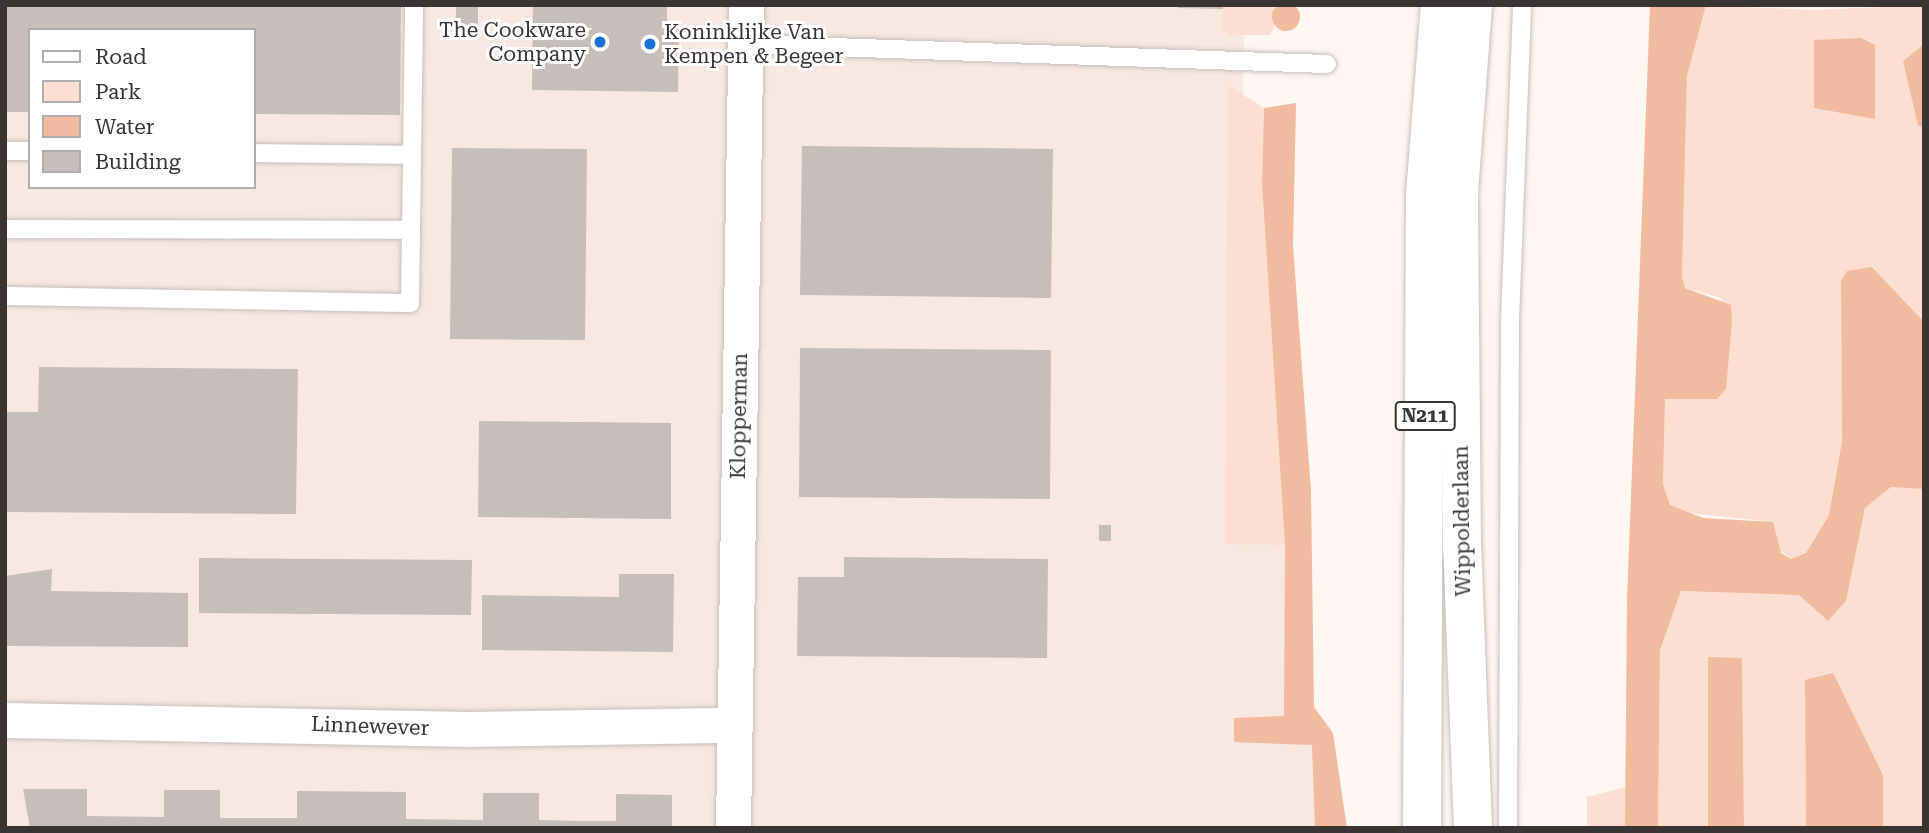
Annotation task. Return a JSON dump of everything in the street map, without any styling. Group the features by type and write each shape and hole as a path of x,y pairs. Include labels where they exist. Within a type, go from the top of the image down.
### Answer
{"main road":[{"name":"Wippolderlaan","path":"1422,828 1425,195 1440,5"},
{"name":"Wippolderlaan","path":"1473,5 1459,271 1473,828"}],"street":[{"name":"Klopperman","path":"733,828 746,5"},
{"name":"Linnewever","path":"5,720 469,729 734,725"}],"lane":[{"path":"5,296 410,303 414,5"},
{"path":"1508,828 1510,320 1522,5"},
{"path":"745,44 1327,64"},
{"path":"5,151 28,151"},
{"path":"256,153 412,155"},
{"path":"5,229 411,230"}],"shaded area":[{"path":"5,5 1245,5 1242,129 1291,474 1293,682 1338,828 5,828"}],"green space":[{"path":"1223,5 1274,5 1274,28 1270,35 1231,35 1223,30"},
{"path":"1706,5 1813,10 1924,5 1924,44 1903,61 1918,126 1924,127 1924,322 1872,267 1841,281 1842,441 1829,515 1806,553 1791,559 1776,547 1773,522 1680,512 1670,505 1663,484 1665,399 1697,398 1722,298 1685,288 1682,276 1687,76"},
{"path":"1228,85 1264,108 1262,184 1285,545 1225,544"},
{"path":"1891,487 1924,489 1924,828 1883,828 1883,775 1805,680 1806,828 1744,828 1742,658 1708,658 1708,828 1658,828 1660,650 1681,591 1799,595 1828,621 1846,601 1865,508"},
{"path":"1626,787 1625,828 1587,828 1587,797"}],"water":[{"path":"1286,3 1296,7 1300,17 1296,27 1286,31 1276,27 1272,17 1276,7"},
{"path":"1650,5 1706,5 1687,76 1682,276 1685,288 1731,305 1732,322 1726,389 1717,399 1665,399 1663,484 1670,505 1703,518 1773,522 1781,553 1791,559 1806,553 1829,515 1842,441 1841,281 1847,271 1872,267 1924,322 1924,489 1891,487 1865,508 1846,601 1828,621 1799,595 1681,591 1660,650 1658,828 1625,828 1627,599"},
{"path":"1861,38 1875,45 1875,119 1814,108 1814,40"},
{"path":"1924,44 1924,127 1918,126 1903,61"},
{"path":"1296,103 1293,245 1311,491 1314,707 1333,733 1347,828 1315,828 1312,745 1234,742 1234,718 1284,716 1285,545 1262,184 1264,108"},
{"path":"1708,657 1742,658 1744,828 1708,828"},
{"path":"1833,673 1883,775 1883,828 1806,828 1805,680"}],"building":[{"path":"5,5 401,5 400,115 256,114 256,28 28,28 28,112 5,112"},
{"path":"456,5 478,5 478,26 456,26"},
{"path":"533,5 667,5 667,22 679,22 678,92 532,90"},
{"path":"1178,5 1223,5 1223,9 1178,8"},
{"path":"802,146 1053,149 1051,298 800,295"},
{"path":"452,148 587,149 585,340 450,339"},
{"path":"800,348 1051,350 1050,499 799,497"},
{"path":"39,367 298,369 296,514 5,512 5,412 38,412"},
{"path":"479,421 671,423 671,519 478,517"},
{"path":"1099,525 1111,525 1111,541 1099,541"},
{"path":"844,557 1048,559 1047,658 797,656 798,577 844,577"},
{"path":"199,558 472,560 471,615 199,613"},
{"path":"52,569 51,591 188,593 188,647 5,646 5,576"},
{"path":"619,574 674,574 673,652 482,650 482,595 619,597"},
{"path":"23,789 87,789 87,816 164,817 164,790 220,790 220,818 297,818 297,791 406,792 406,819 483,820 483,793 539,793 539,820 616,821 616,794 672,795 672,828 30,828"}],"place":[{"name":"The Cookware Company","path":"600,42"},
{"name":"Koninklijke Van Kempen & Begeer","path":"650,44"}]}
